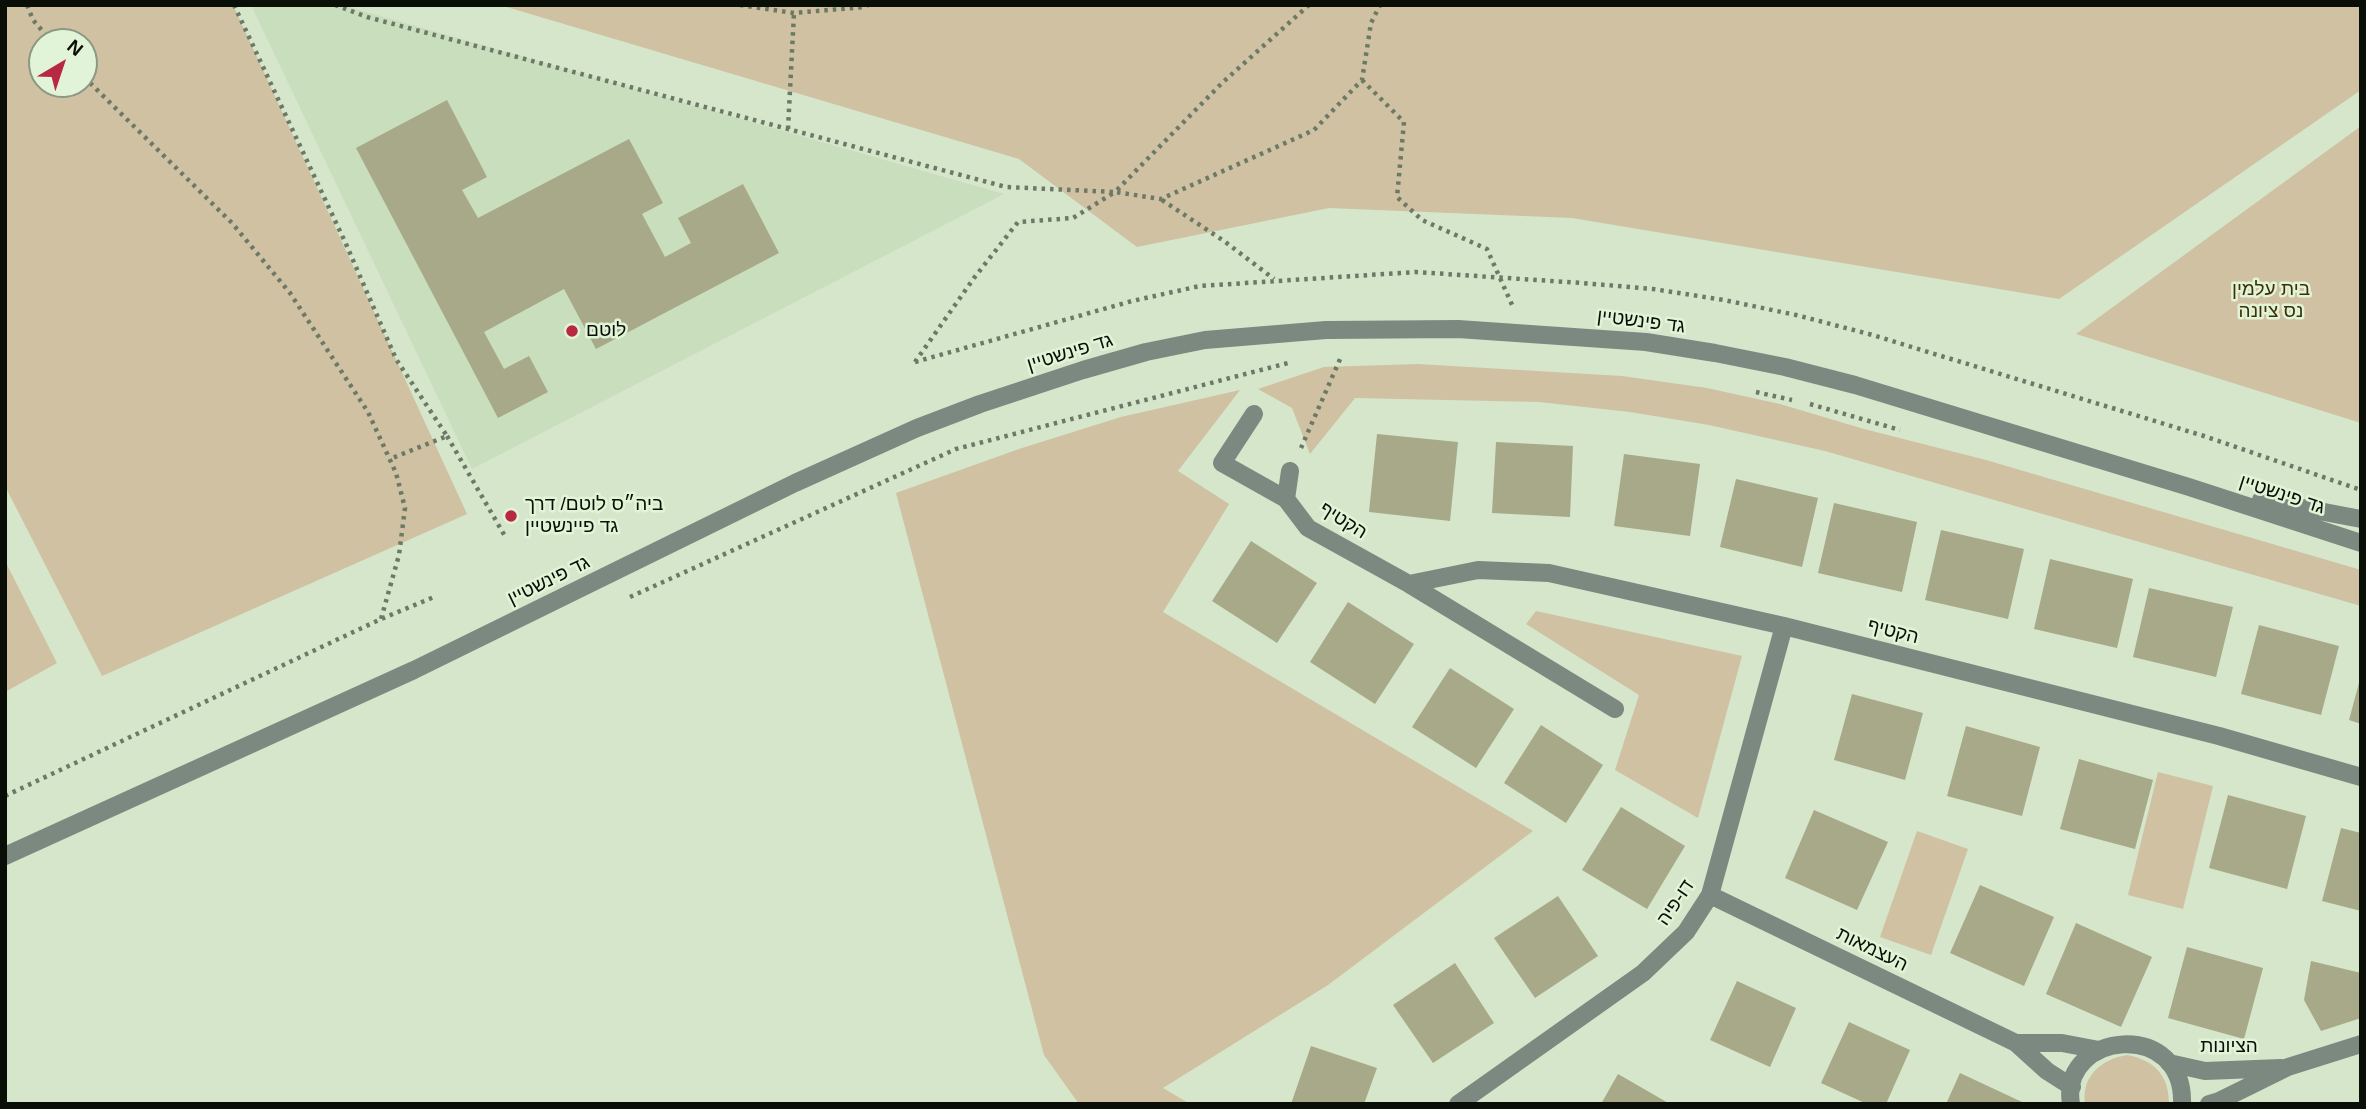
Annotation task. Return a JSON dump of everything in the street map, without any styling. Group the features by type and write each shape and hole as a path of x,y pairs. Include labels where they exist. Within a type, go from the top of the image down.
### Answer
{"street":[{"name":"גד פינשטיין","path":"5,856 414,670 794,484 917,428 1072,374 1146,352 1205,340 1326,330 1399,328 1646,342 1785,367 1855,385 2189,487 2361,543"},
{"path":"1254,414 1222,463 1286,499 1290,471"},
{"name":"גד פינשטיין","path":"2189,487 2361,519"},
{"name":"הקטיף","path":"1286,499 1308,528 1409,584 1615,709"},
{"name":"הקטיף","path":"1409,584 1478,570 1549,573 1784,626 2219,736 2361,778"},
{"name":"דו-פיה","path":"1458,1104 1643,973 1686,932 1710,895 1784,626"},
{"name":"גד פינשטיין","path":"5,851 40,839"},
{"name":"העצמאות","path":"1710,895 2016,1043 2071,1096"},
{"path":"2071,1096 2073,1079 2083,1062 2099,1050 2127,1042 2147,1046 2163,1056 2176,1072 2182,1091 2182,1104"},
{"name":"העצמאות","path":"2016,1043 2062,1043 2099,1050"},
{"name":"הציונות","path":"2209,1104 2288,1067 2361,1044"},
{"name":"הציונות","path":"2169,1063 2205,1071 2288,1067"}],"path":[{"path":"27,5 33,20 40,28"},
{"path":"234,5 346,244 396,359 447,436 506,538"},
{"path":"335,5 367,17 1006,187 1115,192 1161,199 1224,241 1274,279"},
{"path":"740,5 794,13 864,8 868,5"},
{"path":"1309,5 1222,83 1115,192 1073,218 1018,222 974,278 915,362 1132,300 1200,286 1274,279 1416,272 1653,289 1724,300 1869,334 2204,436 2361,489"},
{"path":"1161,199 1314,130 1362,80 1371,23 1380,5"},
{"path":"788,129 794,13"},
{"path":"1362,80 1404,122 1397,197 1422,220 1487,249 1501,278"},
{"path":"98,91 232,222 290,293 368,412 396,473 405,509 399,555 381,619"},
{"path":"1329,357 1353,355"},
{"path":"1290,471 1341,356"},
{"path":"627,599 957,449 1294,361"},
{"path":"1753,391 1908,432"},
{"path":"390,459 447,436"},
{"path":"5,796 381,619 434,597"}],"shaded area":[{"name":"לוטם","path":"251,5 342,5 1004,194 472,469"}],"green space":[{"path":"5,5 233,5 467,514 102,676 5,486"},
{"path":"500,5 2361,5 2361,90 2059,299 1572,218 1329,208 1137,247 1019,159"},
{"name":"בית עלמין נס ציונה","path":"2361,126 2361,423 2076,334"},
{"path":"1418,364 1622,376 1707,388 1780,404 1986,460 2361,570 2361,606 1825,451 1709,425 1630,412 1539,402 1355,398 1310,454 1292,408 1258,389 1324,367"},
{"path":"1240,390 1178,471 1229,504 1163,612 1533,831 1328,985 1163,1088 1190,1104 1079,1104 1044,1055 896,493 1019,449 1121,417"},
{"path":"5,561 57,663 5,692"},
{"path":"1536,611 1742,656 1698,818 1615,770 1639,695 1526,624"},
{"path":"2158,772 2213,786 2183,909 2128,895"},
{"path":"1917,831 1968,849 1931,955 1880,937"},
{"path":"2127,1055 2137,1057 2158,1070 2166,1085 2169,1104 2085,1104 2086,1085 2095,1070 2109,1060"}],"building":[{"path":"447,100 487,177 462,190 478,218 629,139 663,203 642,214 665,257 691,243 678,218 743,184 779,253 596,349 564,289 484,332 504,369 529,356 548,392 498,418 356,148"},
{"path":"1377,434 1458,442 1450,521 1369,512"},
{"path":"1496,442 1573,446 1570,517 1492,513"},
{"path":"1624,454 1700,464 1690,536 1614,526"},
{"path":"1736,479 1818,498 1802,567 1720,547"},
{"path":"1834,503 1917,522 1902,592 1818,573"},
{"path":"1941,530 2024,549 2008,619 1925,600"},
{"path":"1251,541 1317,583 1277,643 1212,601"},
{"path":"2050,559 2133,579 2117,648 2034,629"},
{"path":"2149,588 2233,607 2216,677 2133,657"},
{"path":"1348,602 1414,644 1375,704 1310,662"},
{"path":"2259,625 2339,646 2321,715 2241,694"},
{"path":"1450,668 1514,709 1476,768 1412,727"},
{"path":"2361,679 2361,724 2349,720"},
{"path":"1852,694 1923,713 1905,780 1834,760"},
{"path":"1541,725 1603,765 1566,823 1504,783"},
{"path":"1966,726 2040,747 2022,816 1947,796"},
{"path":"2079,759 2153,780 2135,849 2060,829"},
{"path":"2228,795 2306,816 2287,889 2209,868"},
{"path":"1621,807 1685,846 1647,909 1582,870"},
{"path":"1814,810 1888,842 1857,910 1785,878"},
{"path":"2341,828 2361,833 2361,911 2322,901"},
{"path":"1980,885 2054,917 2024,986 1950,953"},
{"path":"1558,896 1598,956 1535,998 1494,938"},
{"path":"2076,923 2152,957 2121,1027 2046,994"},
{"path":"2187,947 2263,968 2244,1039 2168,1018"},
{"path":"2311,961 2361,973 2361,1018 2321,1031 2304,1000"},
{"path":"1455,963 1494,1023 1433,1063 1393,1005"},
{"path":"1737,981 1796,1008 1770,1067 1710,1040"},
{"path":"1849,1022 1910,1050 1886,1104 1867,1104 1821,1083"},
{"path":"1311,1046 1377,1068 1364,1104 1291,1104"},
{"path":"1960,1073 2022,1102 2022,1104 1946,1104"},
{"path":"1618,1074 1670,1104 1601,1104"}],"place":[{"name":"לוטם","path":"572,331"},
{"name":"ביה״ס לוטם/ דרך גד פיינשטיין","path":"511,516"}]}
